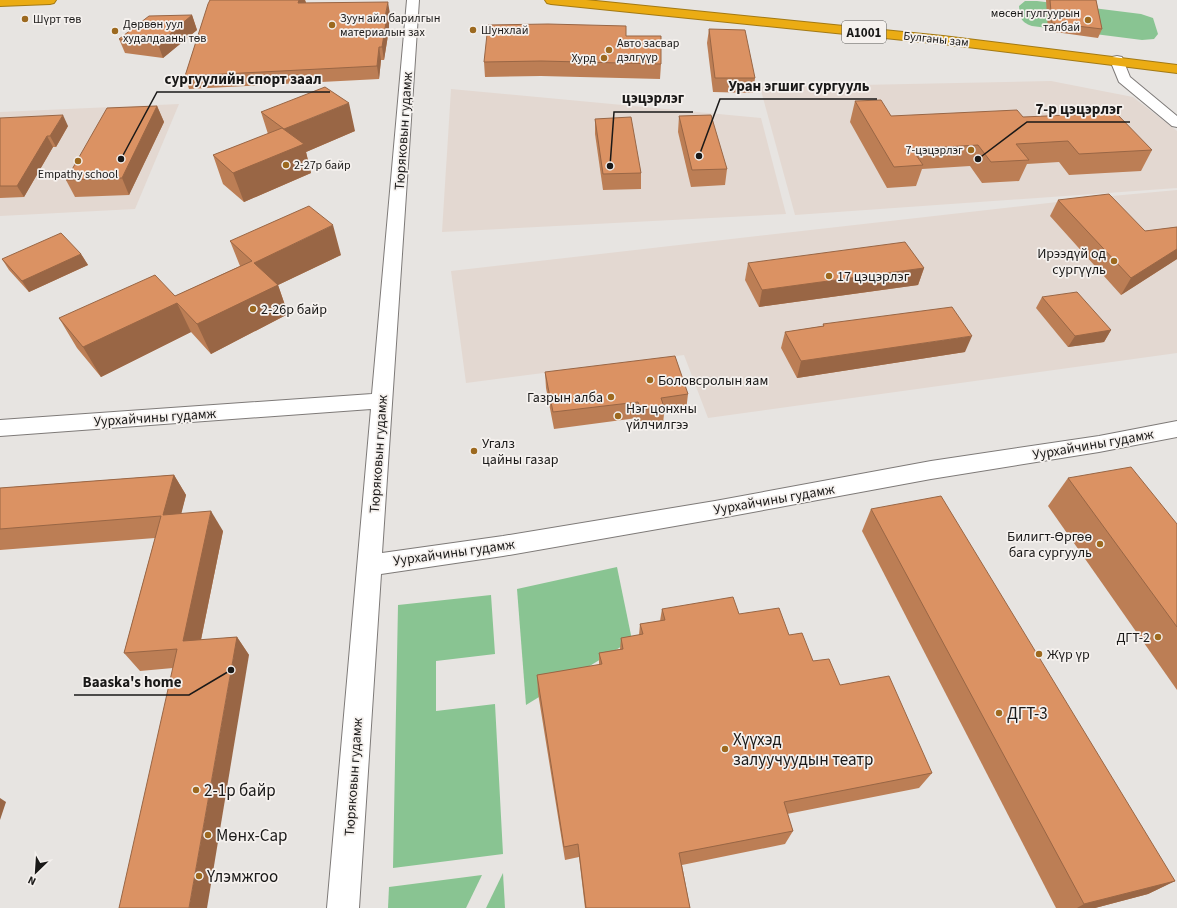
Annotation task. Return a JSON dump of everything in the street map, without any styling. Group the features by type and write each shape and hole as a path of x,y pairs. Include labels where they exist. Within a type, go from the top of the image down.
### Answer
{"highway":[{"path":"0,2 50,0"},
{"name":"Булганы зам","path":"551,0 968,42 1117,60 1177,69"}],"street":[{"name":"Тюряковын гудамж","path":"343,908 413,0"},
{"path":"1117,60 1124,79 1177,123"},
{"name":"Уурхайчины гудамж","path":"0,428 382,401"},
{"name":"Уурхайчины гудамж","path":"369,565 503,546 715,510 931,470 1098,444 1177,429"}],"shaded area":[{"path":"1051,81 1133,97 1177,131 1177,188 795,215 760,87"},
{"path":"451,89 761,118 786,214 442,232"},
{"name":"Empathy school","path":"179,104 135,209 0,216 0,112"},
{"path":"1177,190 1177,353 708,418 684,355 466,383 451,271 1101,197"}],"green space":[{"name":"мөсөн гулгуурын талбай","path":"1025,1 1037,1 1141,14 1153,18 1158,34 1154,39 1142,40 1032,26 1025,23 1020,16 1019,6"},
{"path":"617,567 632,640 526,705 517,589"},
{"path":"491,595 495,654 436,661 436,711 495,704 503,854 393,868 398,605"},
{"path":"503,873 505,908 486,908"},
{"path":"482,875 466,908 388,908 389,887"}],"building":[{"path":"210,0 299,0 298,3 388,2 382,47 379,47 377,66 185,76"},
{"path":"1050,0 1096,0 1102,29 1052,23"},
{"path":"192,15 158,44 119,39 149,16"},
{"path":"548,24 626,26 626,36 661,36 661,64 541,61 484,62 488,25"},
{"path":"709,29 745,30 755,78 715,78"},
{"path":"325,87 349,103 284,129 261,112"},
{"path":"881,100 891,116 1017,110 1023,117 1116,113 1152,150 1079,154 1068,141 1016,144 1029,160 991,162 978,145 912,149 923,165 894,167 855,101"},
{"path":"157,106 122,178 66,180 107,108"},
{"path":"63,115 50,136 47,136 17,186 0,186 0,118"},
{"path":"711,115 727,169 692,170 679,116"},
{"path":"631,117 641,173 603,174 595,119"},
{"path":"282,128 304,144 233,173 213,155"},
{"path":"1109,194 1145,231 1177,227 1177,249 1131,278 1058,200"},
{"path":"309,206 333,225 254,263 278,285 197,324 177,303 83,347 59,318 155,275 175,296 252,261 230,241"},
{"path":"61,233 81,254 22,281 2,259"},
{"path":"905,242 924,268 762,290 748,263"},
{"path":"1077,292 1111,330 1075,336 1042,297"},
{"path":"952,307 972,336 801,361 785,332 824,326 823,324"},
{"path":"675,356 688,394 661,398 664,407 641,410 638,402 553,412 545,372"},
{"path":"1131,467 1177,524 1177,627 1068,478"},
{"name":"2-1р байр","path":"174,475 163,515 211,511 183,641 237,637 189,908 119,908 177,649 124,653 161,516 0,529 0,488"},
{"name":"ДГТ-3","path":"941,496 1175,881 1084,904 871,509"},
{"name":"Хүүхэд залуучуудын театр","path":"733,597 739,614 779,608 789,635 802,633 813,661 829,659 840,685 889,676 932,773 784,802 793,831 679,853 690,908 586,908 578,844 564,847 537,675 602,664 599,653 623,649 621,638 643,634 640,624 665,620 662,609"}],"place":[{"name":"Шүрт төв","path":"25,19"},
{"name":"мөсөн гулгуурын талбай","path":"1088,20"},
{"name":"Зуун айл барилгын материалын зах","path":"332,25"},
{"name":"Шунхлай","path":"473,30"},
{"name":"Дөрвөн уул худалдааны төв","path":"115,31"},
{"name":"Авто засвар дэлгүүр","path":"609,50"},
{"name":"Хурд","path":"604,58"},
{"name":"7-цэцэрлэг","path":"971,150"},
{"name":"Уран эгшиг сургууль","path":"699,156"},
{"name":"сургуулийн спорт заал","path":"121,159"},
{"name":"7-р цэцэрлэг","path":"978,159"},
{"name":"Empathy school","path":"78,161"},
{"name":"2-27р байр","path":"286,165"},
{"name":"цэцэрлэг","path":"610,166"},
{"name":"Ирээдүй од сургүүль","path":"1114,261"},
{"name":"17 цэцэрлэг","path":"829,276"},
{"name":"2-26р байр","path":"253,309"},
{"name":"Боловсролын яам","path":"650,380"},
{"name":"Газрын алба","path":"611,397"},
{"name":"Нэг цонхны үйлчилгээ","path":"618,416"},
{"name":"Угалз цайны газар","path":"474,451"},
{"name":"Билигт-Өргөө бага сургууль","path":"1100,544"},
{"name":"ДГТ-2","path":"1158,637"},
{"name":"Жүр үр","path":"1039,654"},
{"name":"Baaska's home","path":"231,670"},
{"name":"ДГТ-3","path":"999,713"},
{"name":"Хүүхэд залуучуудын театр","path":"725,749"},
{"name":"2-1р байр","path":"196,790"},
{"name":"Мөнх-Сар","path":"208,835"},
{"name":"Үлэмжгоо","path":"199,876"}]}
